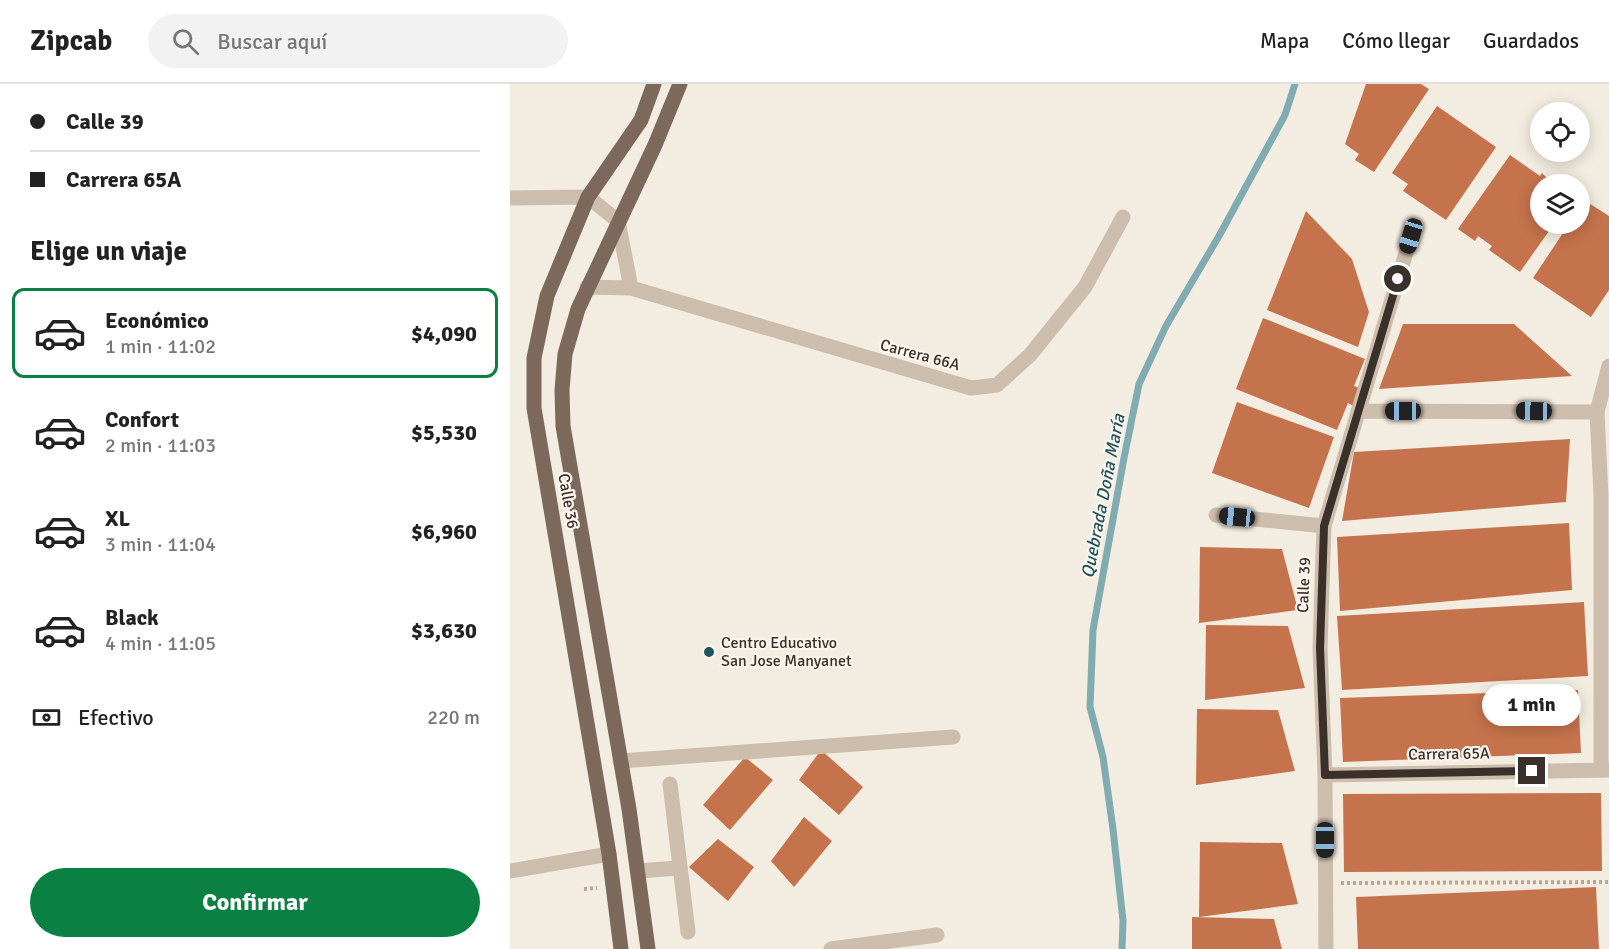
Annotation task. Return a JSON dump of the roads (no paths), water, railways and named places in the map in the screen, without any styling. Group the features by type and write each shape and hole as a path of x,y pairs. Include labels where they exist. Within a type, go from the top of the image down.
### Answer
{"main road":[{"name":"Calle 36","path":"621,949 609,854 534,408 534,358 547,296 588,197 641,120 654,84"},
{"name":"Calle 36","path":"648,949 639,871 563,426 562,390 565,354 587,287 656,145 680,84"}],"street":[{"path":"510,198 588,197 618,220 631,288"},
{"name":"Carrera 66A","path":"587,287 631,288 903,370 971,388 998,385 1030,356 1085,287 1123,217"},
{"name":"Calle 39","path":"1326,949 1325,775 1320,648 1324,526 1411,236"},
{"path":"1605,769 1601,495 1597,412 1609,366"},
{"path":"1358,411 1597,412"},
{"path":"1216,515 1324,526"},
{"path":"620,761 953,737"},
{"name":"Carrera 65A","path":"1325,775 1605,769"},
{"path":"670,784 678,868 688,932"},
{"path":"510,871 609,854"},
{"path":"639,871 678,868"},
{"path":"831,949 937,934"}],"waterway":[{"name":"Quebrada Doña María","path":"1122,949 1123,921 1113,829 1103,757 1090,707 1093,630 1124,458 1139,384 1166,326 1219,236 1285,115 1295,84"}],"place":[{"name":"Centro Educativo San Jose Manyanet","path":"709,652"}]}
